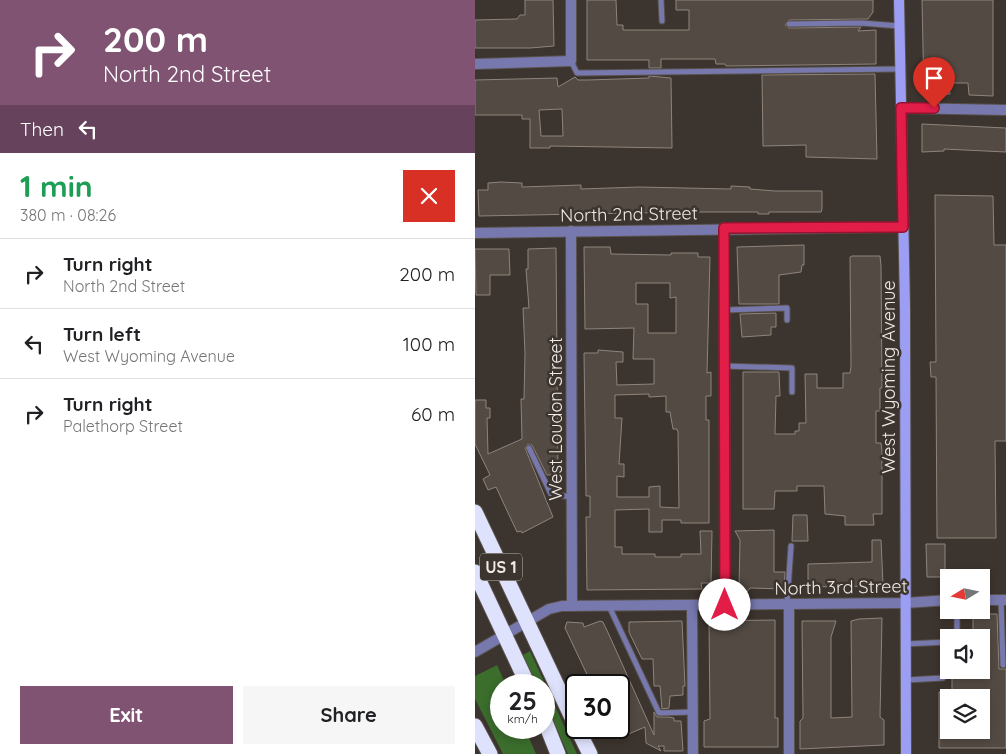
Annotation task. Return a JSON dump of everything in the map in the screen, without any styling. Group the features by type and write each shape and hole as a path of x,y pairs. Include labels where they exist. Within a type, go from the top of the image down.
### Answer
{"highway":[{"name":"US 1","path":"475,512 565,702"},
{"name":"US 1","path":"475,572 523,674"},
{"path":"475,726 490,754"},
{"path":"552,739 558,754"},
{"name":"US 1","path":"583,739 590,754"}],"street":[{"path":"475,64 571,61 571,0"},
{"name":"West Wyoming Avenue","path":"899,0 905,308 906,754"},
{"path":"901,108 1006,110"},
{"name":"North 2nd Street","path":"475,233 724,228 903,227"},
{"path":"724,228 725,605"},
{"name":"West Loudon Street","path":"571,231 572,606"},
{"path":"990,600 1004,600"},
{"name":"North 3rd Street","path":"475,652 549,609 572,606 905,603 940,601"},
{"path":"788,604 789,754"},
{"path":"692,605 693,754"}],"lane":[{"path":"661,0 661,21"},
{"path":"789,24 861,23 899,26"},
{"path":"571,61 577,73 900,69"},
{"path":"724,310 787,308 787,320"},
{"path":"724,366 792,368 792,392"},
{"path":"529,448 551,494 572,497"},
{"path":"788,604 791,546"},
{"path":"1003,665 1004,600"},
{"path":"609,606 659,713 693,712"},
{"path":"905,644 940,642"},
{"path":"905,680 940,678"}],"green space":[{"path":"530,651 540,674 532,674 523,655"},
{"path":"497,665 501,674 490,674 490,728 475,699 475,676"},
{"path":"555,706 565,728 565,739 570,739 577,754 568,754 555,725"},
{"path":"495,739 530,739 536,754 503,754"}],"building":[{"path":"525,0 553,0 554,46 475,48 475,20 517,19 520,15 525,15"},
{"path":"587,0 616,0 617,25 623,25 623,30 689,30 689,10 676,10 676,0 873,0 873,12 868,19 789,20 785,25 789,28 861,27 858,31 876,30 876,64 726,66 725,64 716,64 715,59 661,59 661,68 649,68 649,60 587,60"},
{"path":"922,0 993,0 993,96 969,95 968,83 949,83 950,94 924,95"},
{"path":"875,74 877,159 806,157 806,145 763,146 762,75"},
{"path":"649,76 671,78 672,148 550,146 550,148 530,148 530,119 522,119 522,115 475,115 475,80 557,78 558,87 575,77 578,80 649,78","holes":["562,109 563,136 541,136 539,110"]},
{"path":"922,124 1006,128 1006,152 944,149 944,151 922,152"},
{"path":"488,183 522,183 522,187 581,185 581,189 639,187 731,189 731,186 775,191 822,191 822,209 821,212 769,212 769,214 758,214 758,212 687,212 479,216 478,190 488,190"},
{"path":"935,195 993,196 994,245 1006,245 1006,441 995,441 996,538 937,538 936,377 931,377 930,362 936,362"},
{"path":"804,245 804,265 802,265 801,272 779,275 779,304 739,304 737,247"},
{"path":"584,247 610,247 611,254 671,255 671,253 698,253 698,257 710,257 707,373 711,372 711,396 706,396 706,420 709,420 709,523 681,523 681,520 662,520 662,532 649,532 649,509 615,510 615,547 622,547 622,554 655,554 655,557 681,557 681,554 701,554 700,531 712,531 711,583 701,583 702,589 587,590 586,517 590,517 590,496 586,496 584,353 598,353 598,350 623,352 623,362 616,362 617,385 654,384 654,359 633,359 634,328 585,329","holes":["636,283 670,283 670,298 676,297 676,333 648,333 648,304 636,304","649,394 649,397 666,396 666,412 670,412 673,429 677,429 678,432 679,508 660,507 660,486 649,487 649,497 617,497 617,476 624,477 624,464 619,464 622,418 615,418 615,395"]},
{"path":"556,248 558,475 547,475 532,445 528,444 525,448 553,517 522,533 521,531 517,532 496,487 488,490 483,479 490,475 475,444 475,400 486,400 486,408 490,408 490,418 487,418 488,454 522,439 521,399 524,399 525,353 523,308 529,308 526,269 528,269 528,249"},
{"path":"475,249 509,249 510,275 490,275 490,295 476,295"},
{"path":"880,256 882,388 880,388 880,411 876,411 876,443 881,443 882,451 882,514 873,514 874,525 845,525 845,516 825,514 824,486 797,486 797,491 775,491 774,509 743,509 743,372 779,372 780,396 776,396 775,434 795,434 795,431 799,431 799,423 806,423 805,374 817,374 817,388 843,388 843,373 850,373 851,366 850,257"},
{"path":"776,313 776,327 771,327 771,335 742,337 740,314"},
{"path":"793,515 807,515 808,541 792,541"},
{"path":"774,530 774,572 785,572 784,589 750,588 747,592 739,589 740,540 735,531"},
{"path":"872,540 881,540 883,584 879,589 875,586 808,587 808,564 872,562"},
{"path":"926,544 945,544 945,569 940,569 940,577 927,577"},
{"path":"990,614 997,614 999,669 1006,669 1006,748 939,748 939,692 940,739 990,739 990,689 952,689 952,679 990,679 990,629 973,629 973,619 990,619"},
{"path":"882,618 880,717 884,720 884,745 800,749 800,721 803,718 802,621 836,621 831,637 831,718 852,717 851,621"},
{"path":"775,620 775,718 778,718 778,747 704,747 704,721 710,719 709,621"},
{"path":"600,621 603,622 626,674 587,674 565,628 567,622 583,623 584,627"},
{"path":"682,621 685,686 683,686 683,695 670,696 669,708 662,709 660,686 654,686 653,659 642,659 629,632 629,622"},
{"path":"630,682 654,735 654,712 657,717 669,717 674,718 674,721 681,721 683,751 664,751 664,746 658,746 661,751 646,743 645,727 630,733"}],"route":[{"path":"725,605 724,228 903,227 901,108 934,108"}]}
